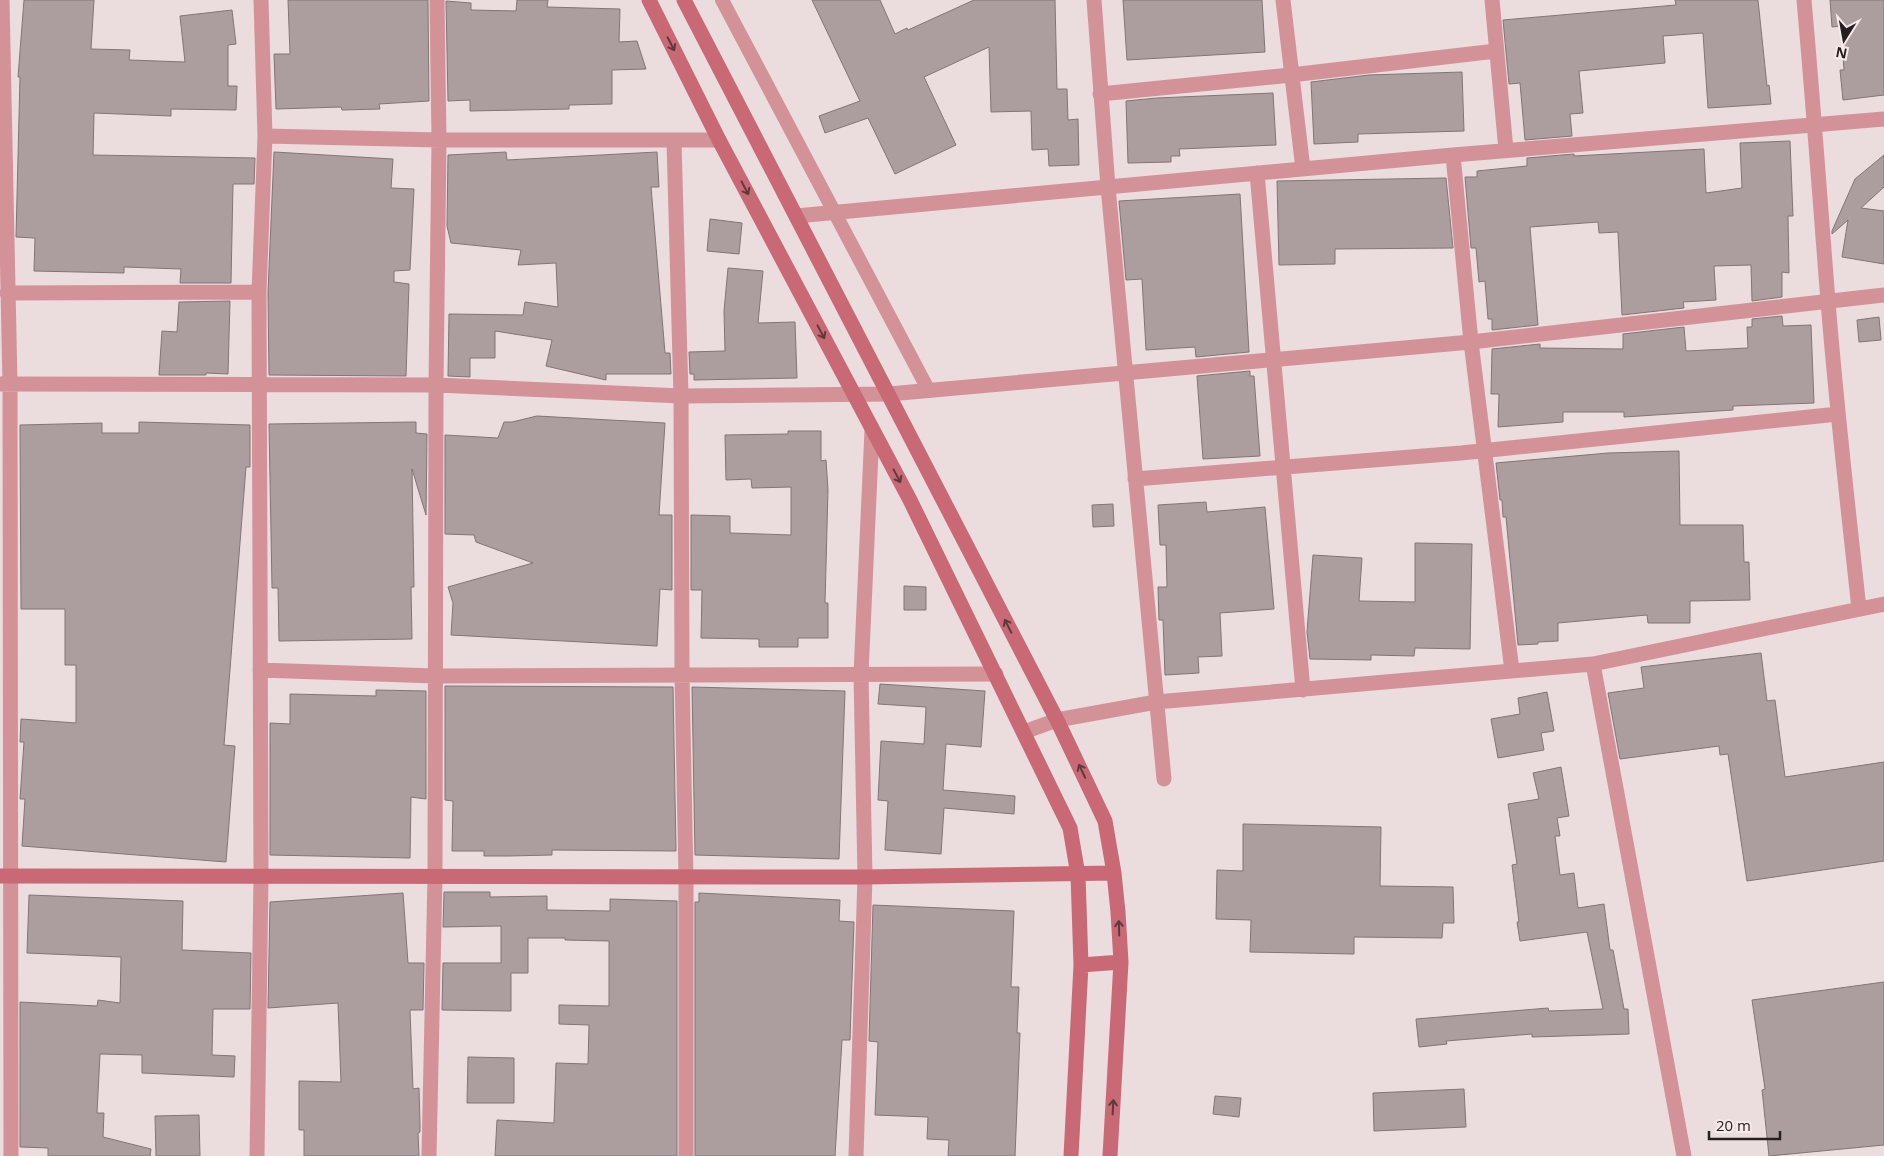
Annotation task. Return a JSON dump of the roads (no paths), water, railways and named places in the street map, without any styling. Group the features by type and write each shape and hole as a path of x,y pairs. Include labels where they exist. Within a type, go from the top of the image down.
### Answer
{"main road":[{"path":"649,0 719,140 910,500 1070,828 1078,875 1081,965 1071,1156"},
{"path":"684,0 1057,720 1105,821 1114,873 1120,962 1110,1156"},
{"path":"5,876 865,877 1114,873"},
{"path":"1081,965 1120,962"}],"street":[{"path":"2,0 2,147 7,293 5,384 5,876 10,1156"},
{"path":"257,1156 261,876 259,292 265,136 261,0"},
{"path":"430,1156 435,876 436,385 439,140 437,0"},
{"path":"1094,0 1108,187 1164,779"},
{"path":"1283,0 1303,169"},
{"path":"1492,0 1506,150"},
{"path":"1804,0 1816,125 1838,414 1859,609"},
{"path":"1100,94 1291,75 1496,51"},
{"path":"796,216 1506,150 1884,119"},
{"path":"265,136 439,140 719,140"},
{"path":"674,141 681,396 682,675 686,877 686,1156"},
{"path":"1453,155 1471,342 1512,671"},
{"path":"1257,173 1303,690"},
{"path":"7,293 259,292"},
{"path":"5,384 436,385 681,396 889,394 1471,342 1884,295"},
{"path":"1136,479 1484,451 1838,414"},
{"path":"856,1156 865,877 861,674 872,430"},
{"path":"1024,732 1057,720 1156,702 1593,664 1884,604"},
{"path":"1593,664 1684,1156"},
{"path":"260,670 435,676 996,674"}],"lane":[{"path":"722,0 929,390"}]}
